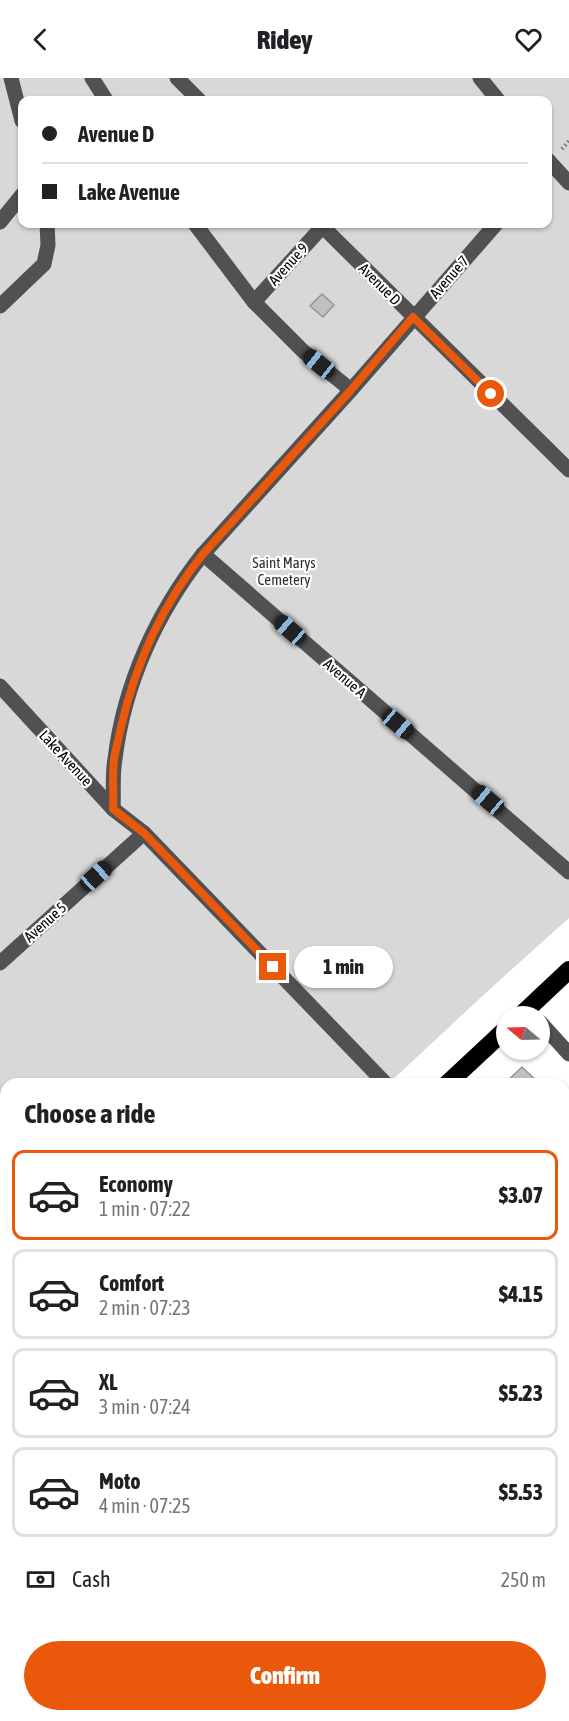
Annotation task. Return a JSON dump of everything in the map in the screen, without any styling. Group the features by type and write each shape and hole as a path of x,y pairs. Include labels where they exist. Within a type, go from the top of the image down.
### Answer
{"highway":[{"path":"538,1006 569,970"},
{"path":"453,1078 496,1038"}],"street":[{"path":"11,78 18,105"},
{"path":"92,78 103,96"},
{"path":"177,78 195,96"},
{"path":"480,78 495,96"},
{"path":"552,166 569,183"},
{"path":"0,222 18,200"},
{"path":"0,306 44,264 48,245 47,228"},
{"path":"198,228 254,302 303,351 351,390"},
{"name":"Avenue 9","path":"254,302 318,228"},
{"name":"Avenue D","path":"324,228 569,470"},
{"name":"Avenue 7","path":"113,809 114,759 126,707 140,663 161,615 181,581 492,228"},
{"name":"Avenue A","path":"203,554 569,872"},
{"name":"Lake Avenue","path":"0,686 113,809 144,833 380,1078"},
{"name":"Avenue 5","path":"0,963 144,833"},
{"path":"550,1035 569,1054"}],"green space":[{"name":"Saint Marys Cemetery","path":"0,78 569,78 569,918 394,1078 0,1078"}],"building":[{"path":"322,294 334,305 323,317 310,306"},
{"path":"522,1067 534,1078 510,1078"}],"route":[{"path":"273,967 144,833 113,809 114,759 126,707 140,663 156,624 181,581 413,317 491,394"}]}
